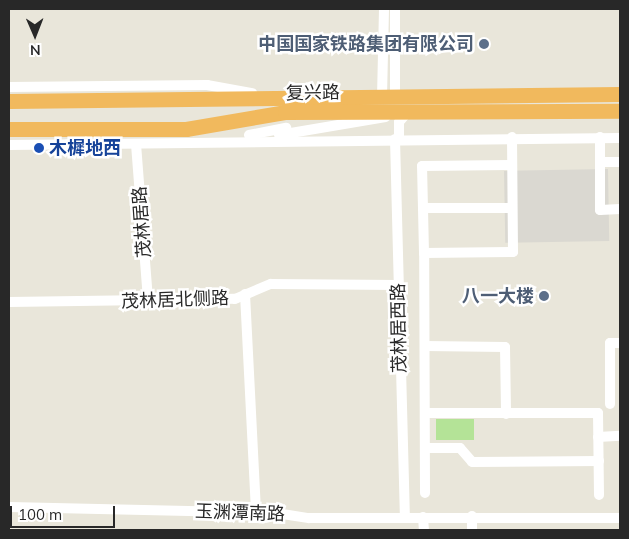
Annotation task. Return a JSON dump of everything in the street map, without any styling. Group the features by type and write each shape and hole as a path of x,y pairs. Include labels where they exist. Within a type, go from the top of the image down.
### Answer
{"highway":[{"name":"复兴路","path":"9,129 186,129 285,112 389,102 620,94"},
{"name":"复兴路","path":"9,101 285,98 389,102 440,110 620,111"}],"street":[{"path":"384,9 384,80 389,102"},
{"path":"389,102 395,80 395,9"},
{"path":"384,80 395,80"},
{"name":"复兴路","path":"9,87 207,85 285,98"},
{"path":"199,143 389,102"},
{"path":"246,140 440,110"},
{"name":"茂林居西路","path":"405,517 397,139 399,122 406,114"},
{"path":"424,253 513,252 512,137"},
{"path":"9,144 136,144 246,140 512,137 620,138"},
{"path":"600,137 600,210 620,209"},
{"name":"茂林居路","path":"136,144 148,301"},
{"path":"600,162 620,162"},
{"path":"425,493 424,208 422,166 512,165"},
{"path":"424,208 512,208"},
{"name":"茂林居北侧路","path":"9,302 235,300 271,284 399,285"},
{"path":"245,294 256,513"},
{"path":"425,413 598,413 615,404 610,343 620,343"},
{"path":"425,346 505,347 506,414"},
{"path":"598,413 599,495"},
{"path":"598,436 620,436"},
{"path":"425,448 460,448 472,462 599,461"},
{"name":"玉渊潭南路","path":"9,507 256,513 309,518 472,516 620,518"},
{"path":"472,516 472,530"},
{"path":"423,517 424,530"}],"green space":[{"path":"436,419 474,419 474,440 436,440"}],"shaded area":[{"path":"608,169 609,241 505,243 504,171"}],"place":[{"name":"中国国家铁路集团有限公司","path":"484,44"},
{"name":"木樨地西","path":"39,148"},
{"name":"八一大楼","path":"544,296"}]}
